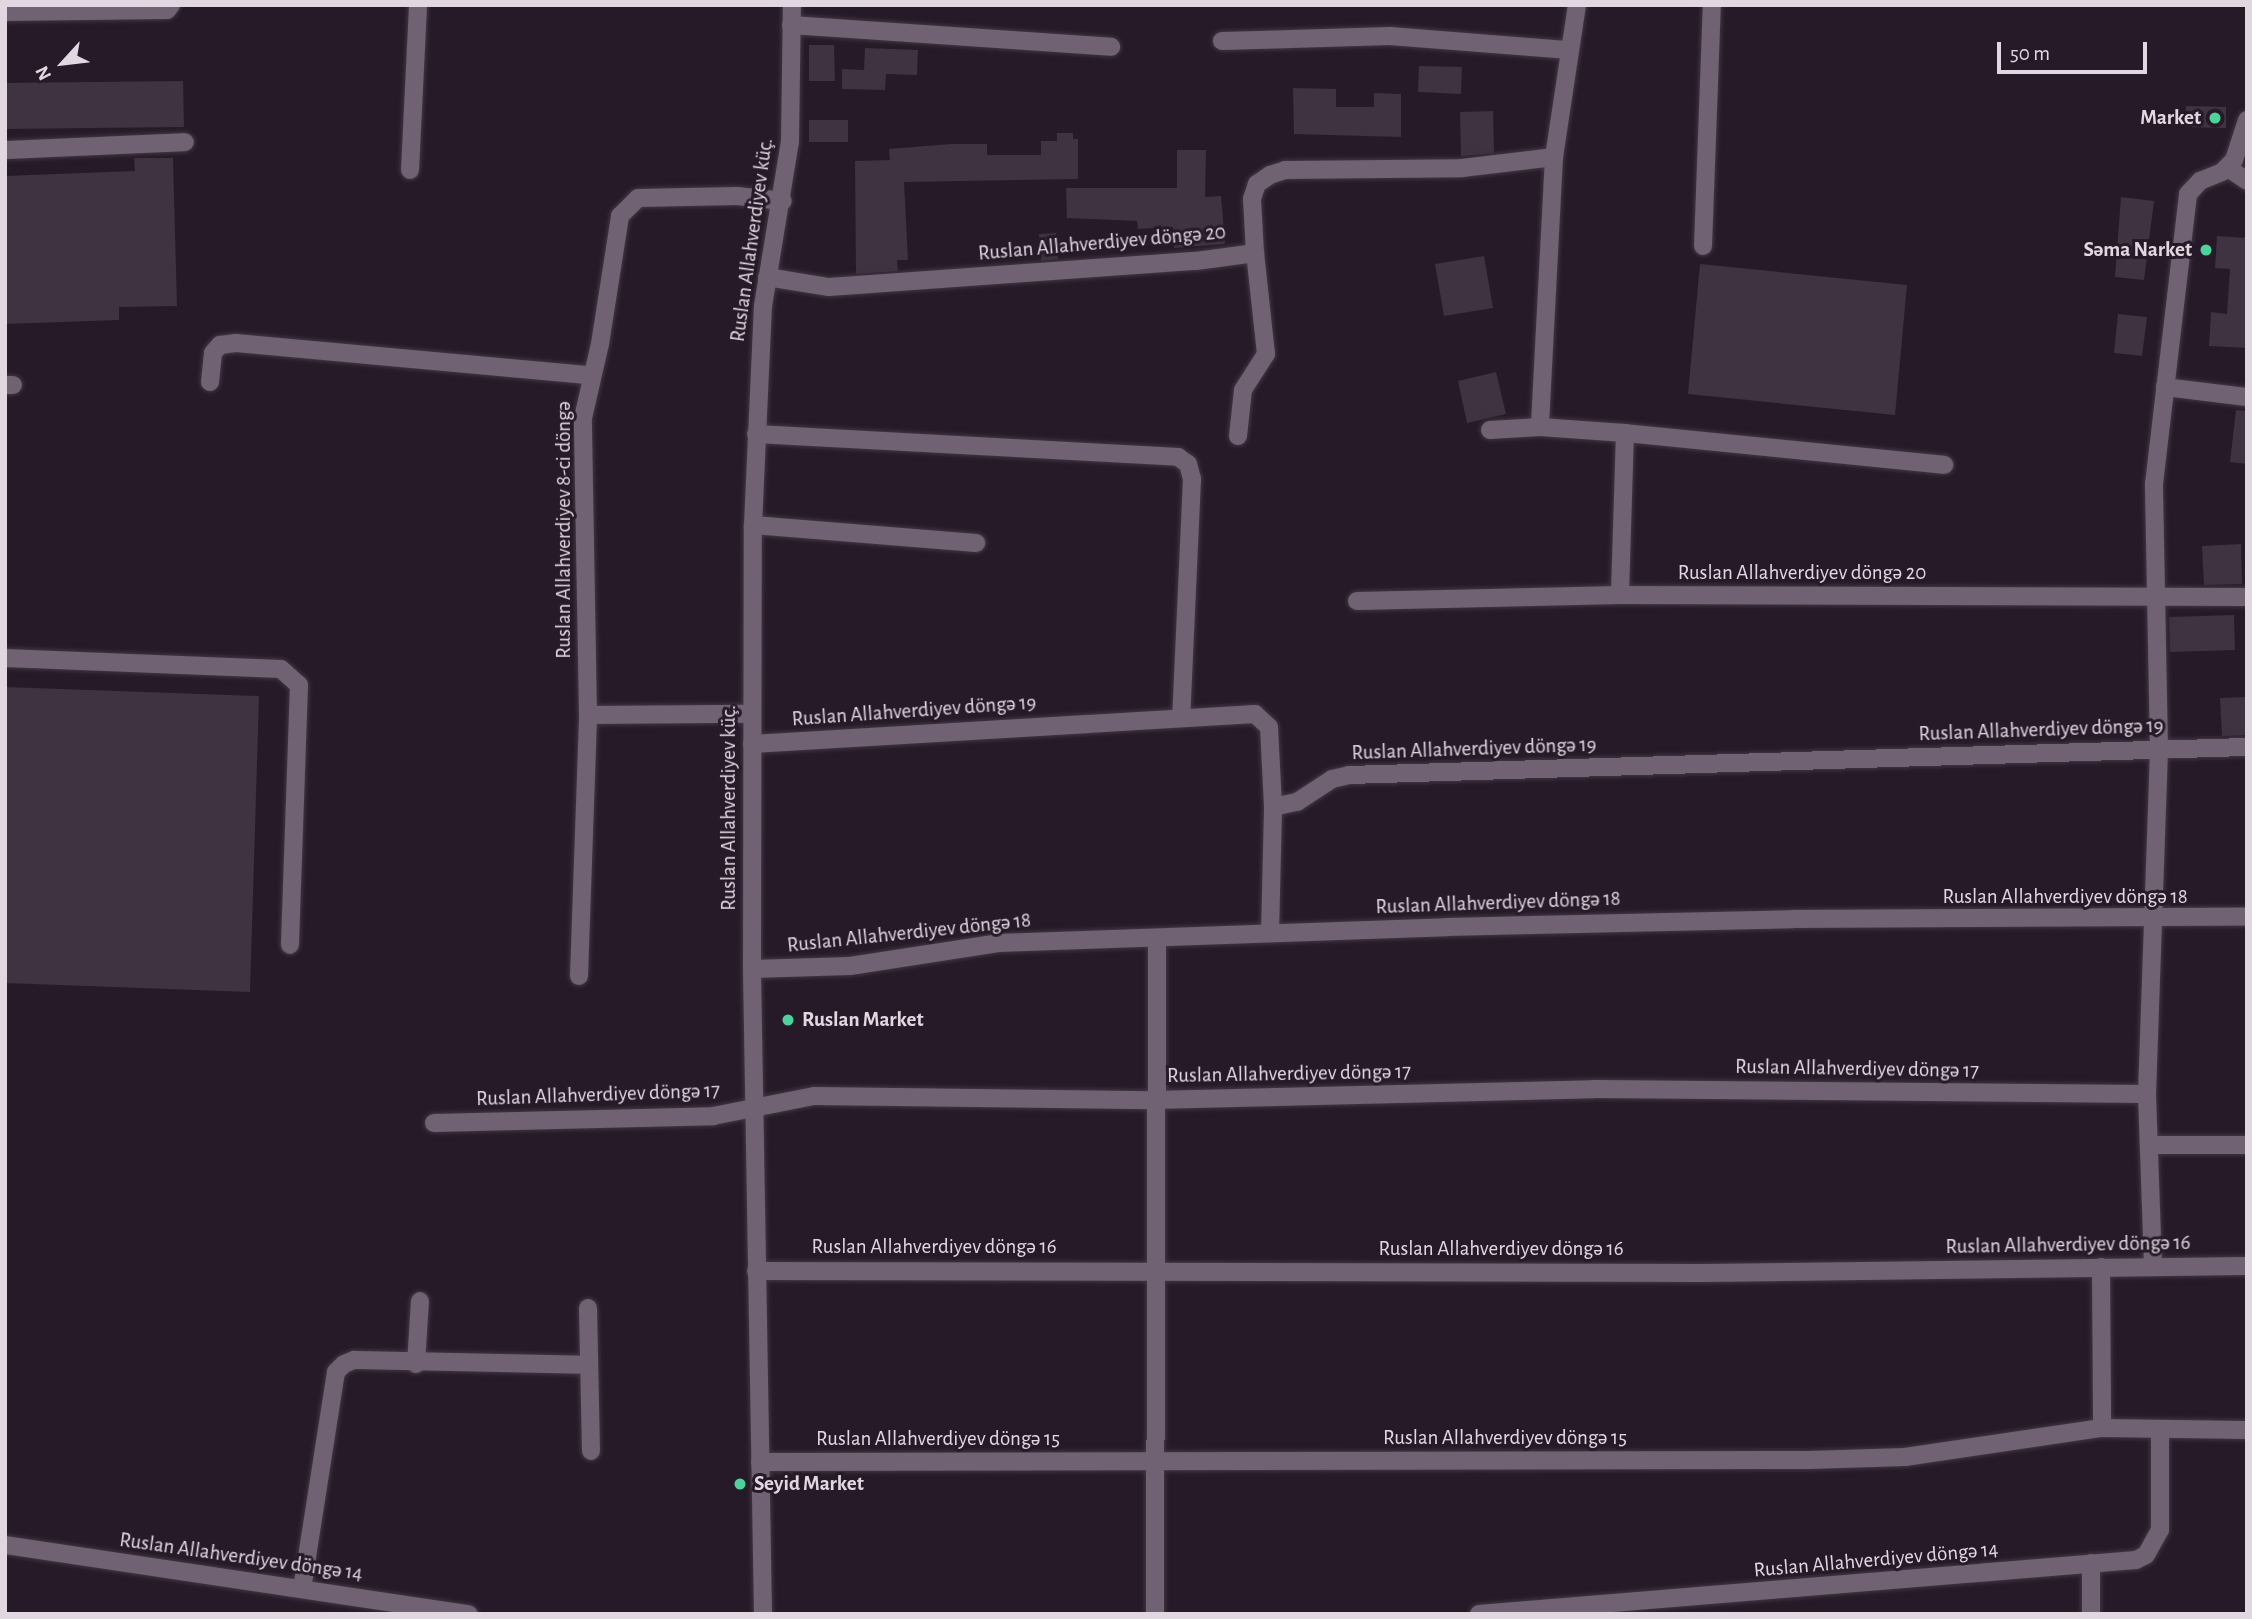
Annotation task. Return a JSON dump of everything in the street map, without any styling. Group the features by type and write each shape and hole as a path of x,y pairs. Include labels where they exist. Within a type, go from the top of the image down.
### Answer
{"street":[{"path":"5,12 167,10 171,5"},
{"path":"410,170 418,5"},
{"name":"Ruslan Allahverdiyev küç.","path":"764,1614 752,970 753,525 756,434 767,277 783,201 789,142 792,5"},
{"path":"1540,427 1554,157 1577,5"},
{"path":"1703,246 1712,5"},
{"path":"791,25 1111,47"},
{"path":"1222,41 1390,36 1569,50"},
{"path":"2153,1266 2147,1094 2160,749 2154,600 2154,484 2188,194 2200,181 2228,168 2237,155 2247,120"},
{"path":"5,150 185,142"},
{"name":"Ruslan Allahverdiyev döngə 20","path":"767,277 829,287 1196,261 1255,253 1252,199 1257,184 1270,175 1285,170 1462,168 1554,157"},
{"path":"2228,168 2247,181"},
{"name":"Ruslan Allahverdiyev 8-ci döngə","path":"579,976 588,715 583,418 590,375 600,344 620,216 628,203 638,198 737,196 783,201"},
{"path":"1238,436 1243,390 1266,354 1255,253"},
{"path":"209,382 213,353 220,345 236,343 590,375"},
{"path":"2165,387 2247,397"},
{"path":"1490,430 1540,427 1625,433 1944,465"},
{"path":"1620,595 1625,433"},
{"path":"756,434 1178,457 1188,464 1192,479 1181,717"},
{"path":"753,525 976,543"},
{"name":"Ruslan Allahverdiyev döngə 20","path":"1357,601 1620,595 2154,600 2247,597"},
{"path":"5,658 281,668 299,684 290,945"},
{"path":"588,715 751,714"},
{"name":"Ruslan Allahverdiyev döngə 19","path":"752,744 1255,714 1265,719 1269,727 1273,807 1288,805 1332,779 1349,775 2247,747"},
{"path":"1270,933 1273,807"},
{"name":"Ruslan Allahverdiyev döngə 18","path":"752,970 850,966 998,943 1270,933 1779,919 2152,920 2247,917"},
{"path":"1155,1614 1154,1100 1157,938"},
{"name":"Ruslan Allahverdiyev döngə 17","path":"435,1123 713,1116 814,1096 1154,1100 1593,1089 2147,1094"},
{"path":"2149,1145 2247,1146"},
{"path":"2101,1266 2102,1428"},
{"name":"Ruslan Allahverdiyev döngə 16","path":"756,1271 1156,1269 1703,1273 2247,1266"},
{"path":"416,1364 420,1301"},
{"path":"588,1308 587,1365 591,1451"},
{"path":"302,1589 336,1373 354,1360 416,1364 587,1365"},
{"name":"Ruslan Allahverdiyev döngə 15","path":"761,1462 1905,1457 2102,1428 2247,1430"},
{"name":"Ruslan Allahverdiyev döngə 14","path":"1479,1614 2136,1560 2158,1541 2160,1430"},
{"name":"Ruslan Allahverdiyev döngə 14","path":"5,1545 469,1614"},
{"path":"2091,1563 2091,1614"}],"building":[{"path":"809,45 834,45 835,81 809,81"},
{"path":"865,48 918,50 917,75 886,74 885,90 842,89 842,69 864,70"},
{"path":"1419,66 1462,67 1461,94 1418,92"},
{"path":"183,81 184,127 5,129 5,83"},
{"path":"1293,88 1336,89 1336,107 1374,107 1374,93 1401,94 1401,137 1294,134"},
{"path":"2186,106 2226,107 2226,128 2185,127"},
{"path":"1493,111 1494,153 1461,156 1460,112"},
{"path":"809,120 848,120 848,142 809,142"},
{"path":"1057,133 1073,133 1073,139 1078,139 1078,179 904,182 908,260 897,260 898,271 856,274 855,161 890,160 889,149 951,144 987,144 987,155 1041,155 1041,141 1057,141"},
{"path":"1177,150 1206,150 1205,197 1221,196 1225,244 1174,248 1173,227 1138,229 1137,221 1067,218 1066,188 1177,188"},
{"path":"134,158 173,158 177,306 119,307 119,320 5,324 5,176 135,171"},
{"path":"2121,197 2154,201 2144,280 2115,277"},
{"path":"1056,233 1058,259 1041,261 1039,234"},
{"path":"2217,236 2247,238 2247,348 2209,346 2211,312 2227,314 2230,269 2215,268"},
{"path":"1484,256 1493,308 1444,316 1435,264"},
{"path":"1700,264 1907,285 1895,415 1688,394"},
{"path":"2118,314 2147,317 2142,356 2114,353"},
{"path":"1496,372 1506,414 1467,423 1458,381"},
{"path":"2236,410 2247,411 2247,464 2230,462"},
{"path":"2241,544 2242,584 2204,585 2202,546"},
{"path":"2234,615 2235,650 2170,652 2169,617"},
{"path":"5,687 259,696 250,992 5,983"},
{"path":"2247,697 2247,735 2222,736 2220,698"}],"place":[{"name":"Market","path":"2215,118"},
{"name":"Səma Narket","path":"2206,250"},
{"name":"Ruslan Market","path":"788,1020"},
{"name":"Seyid Market","path":"740,1484"}]}
